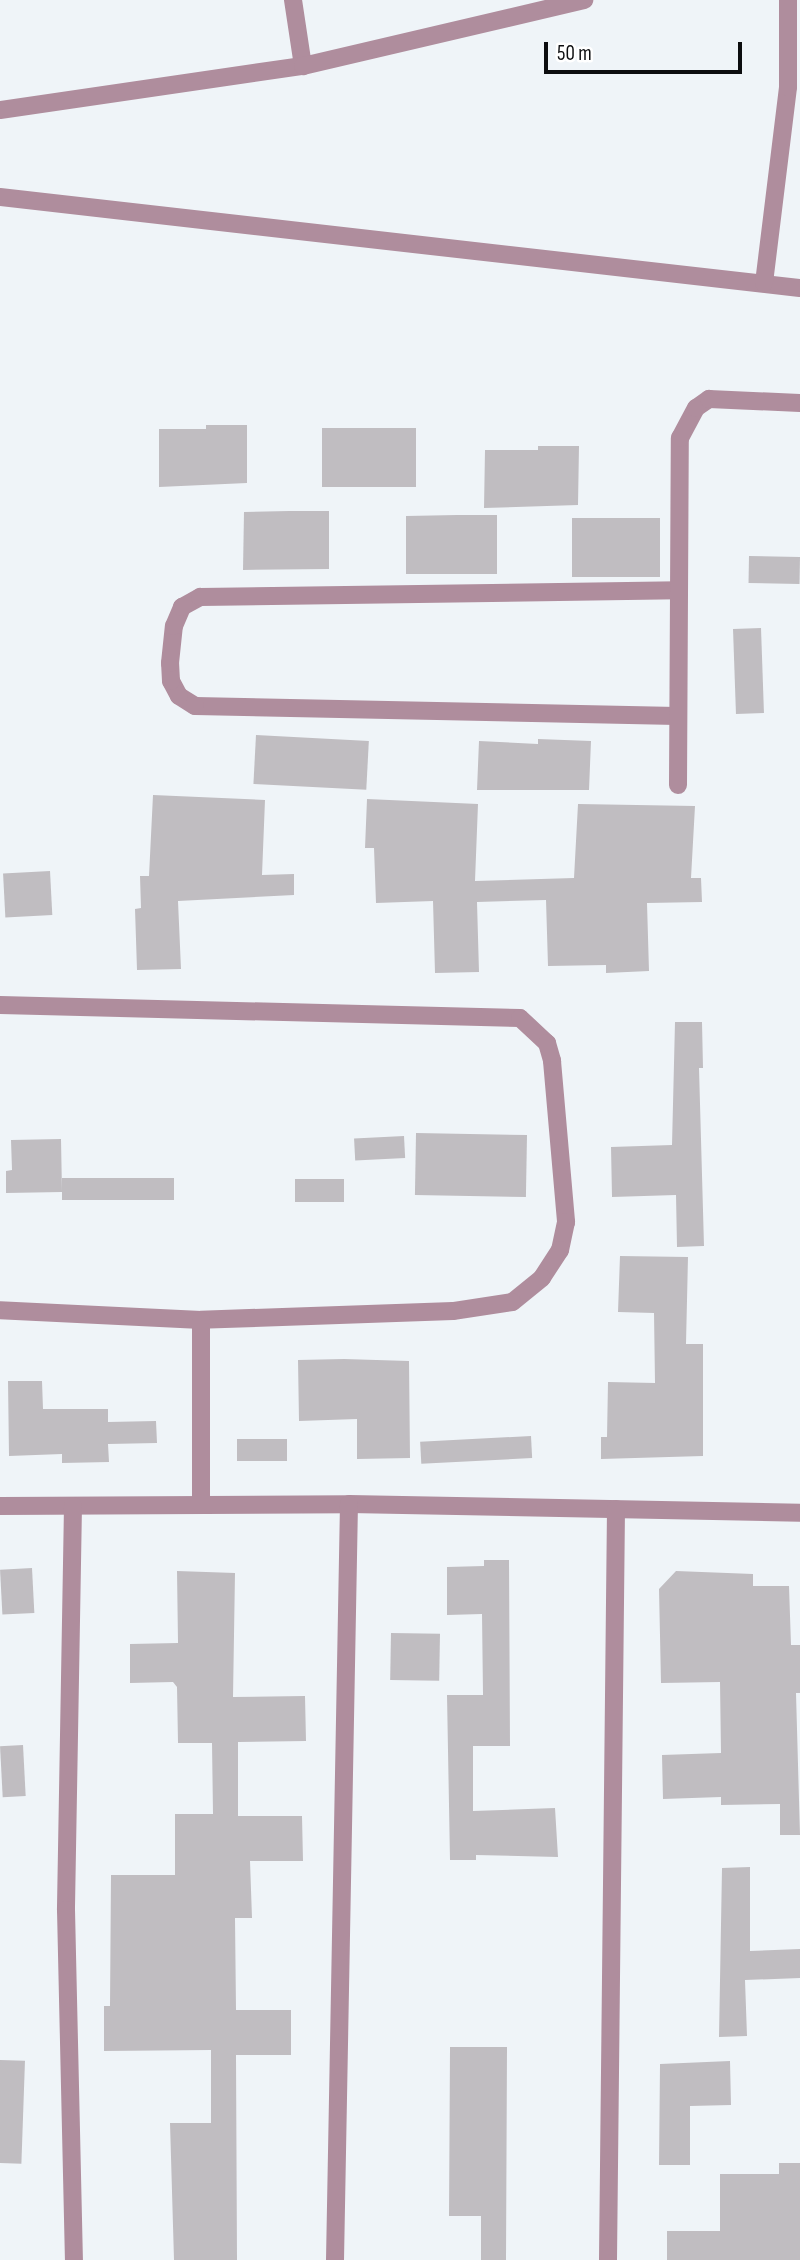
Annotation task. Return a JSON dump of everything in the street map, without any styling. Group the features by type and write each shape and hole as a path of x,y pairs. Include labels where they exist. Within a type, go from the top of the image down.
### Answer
{"street":[{"path":"293,0 303,66"},
{"path":"0,110 303,66 584,0"},
{"path":"764,283 788,87 788,0"},
{"path":"788,87 800,66"},
{"path":"0,197 800,288"},
{"path":"678,785 677,475 680,438 687,420 709,399 800,403"},
{"path":"677,716 195,706 179,696 171,681 170,663 174,626 182,607 200,597 678,590"},
{"path":"0,1005 497,1014 520,1018 547,1043 566,1222 560,1251 542,1278 512,1302 453,1311 201,1320 0,1310"},
{"path":"201,1320 201,1505"},
{"path":"335,2260 349,1504"},
{"path":"0,1506 349,1504 800,1513"},
{"path":"73,1506 66,1910 74,2260"},
{"path":"608,2260 616,1509"}],"building":[{"path":"206,425 247,425 247,483 159,487 159,429 206,429"},
{"path":"322,428 416,428 416,487 322,487"},
{"path":"538,446 579,446 578,505 484,508 485,450 538,450"},
{"path":"329,511 329,569 243,570 244,512"},
{"path":"497,515 497,574 406,574 406,516"},
{"path":"572,518 660,518 660,577 572,577"},
{"path":"749,556 800,557 800,584 749,583"},
{"path":"761,628 764,713 736,714 733,629"},
{"path":"256,735 369,741 366,790 253,784"},
{"path":"538,739 591,741 589,790 477,790 479,741 538,744"},
{"path":"153,795 265,800 262,875 294,874 294,895 178,901 181,969 137,970 135,909 141,908 140,876 149,876"},
{"path":"367,799 478,804 475,881 574,878 578,804 695,806 691,878 701,878 702,902 647,903 649,971 606,973 606,965 548,966 546,900 477,902 479,972 435,973 433,901 376,903 374,848 365,848"},
{"path":"50,871 52,915 5,917 3,873"},
{"path":"675,1022 702,1022 703,1068 699,1068 704,1246 677,1247 676,1195 612,1197 611,1147 672,1145"},
{"path":"416,1133 527,1135 526,1197 415,1195"},
{"path":"404,1136 405,1158 355,1161 354,1139"},
{"path":"61,1139 62,1192 6,1193 6,1171 12,1170 11,1140"},
{"path":"62,1178 174,1178 174,1200 62,1200"},
{"path":"295,1179 344,1179 344,1202 295,1202"},
{"path":"620,1256 688,1257 686,1344 703,1344 703,1456 601,1459 601,1437 607,1437 608,1382 655,1383 654,1313 618,1312"},
{"path":"298,1360 409,1361 410,1458 357,1459 357,1419 299,1421"},
{"path":"8,1381 42,1381 43,1409 108,1409 108,1422 156,1421 157,1443 108,1444 109,1462 62,1463 62,1454 9,1456"},
{"path":"531,1436 532,1458 421,1464 420,1442"},
{"path":"237,1439 287,1439 287,1461 237,1461"},
{"path":"484,1560 509,1560 510,1746 473,1746 473,1811 555,1808 558,1857 476,1855 476,1860 450,1860 447,1695 483,1695 482,1614 447,1615 447,1567 484,1566"},
{"path":"32,1568 34,1613 2,1615 0,1570"},
{"path":"177,1571 235,1573 233,1697 305,1696 306,1741 238,1742 238,1816 302,1816 303,1861 250,1861 252,1918 235,1918 236,2010 291,2010 291,2055 236,2055 237,2260 174,2260 170,2123 211,2123 211,2050 104,2051 104,2006 110,2006 111,1875 175,1875 175,1814 213,1814 212,1743 178,1743 177,1687 173,1682 130,1683 130,1644 178,1643"},
{"path":"676,1571 753,1574 753,1586 789,1586 791,1645 800,1645 800,1693 796,1693 800,1835 780,1835 780,1804 721,1805 721,1797 663,1799 662,1755 721,1753 720,1682 661,1683 659,1589"},
{"path":"391,1633 440,1634 439,1681 390,1680"},
{"path":"23,1745 26,1796 3,1797 0,1746"},
{"path":"750,1867 750,1951 800,1949 800,1978 745,1980 747,2036 719,2037 722,1868"},
{"path":"450,2047 507,2047 506,2260 481,2260 481,2216 449,2216"},
{"path":"0,2060 25,2061 21,2164 0,2163"},
{"path":"730,2061 731,2105 690,2106 690,2165 659,2165 660,2064"},
{"path":"779,2163 800,2163 800,2260 667,2260 667,2231 720,2231 720,2174 779,2174"}]}
